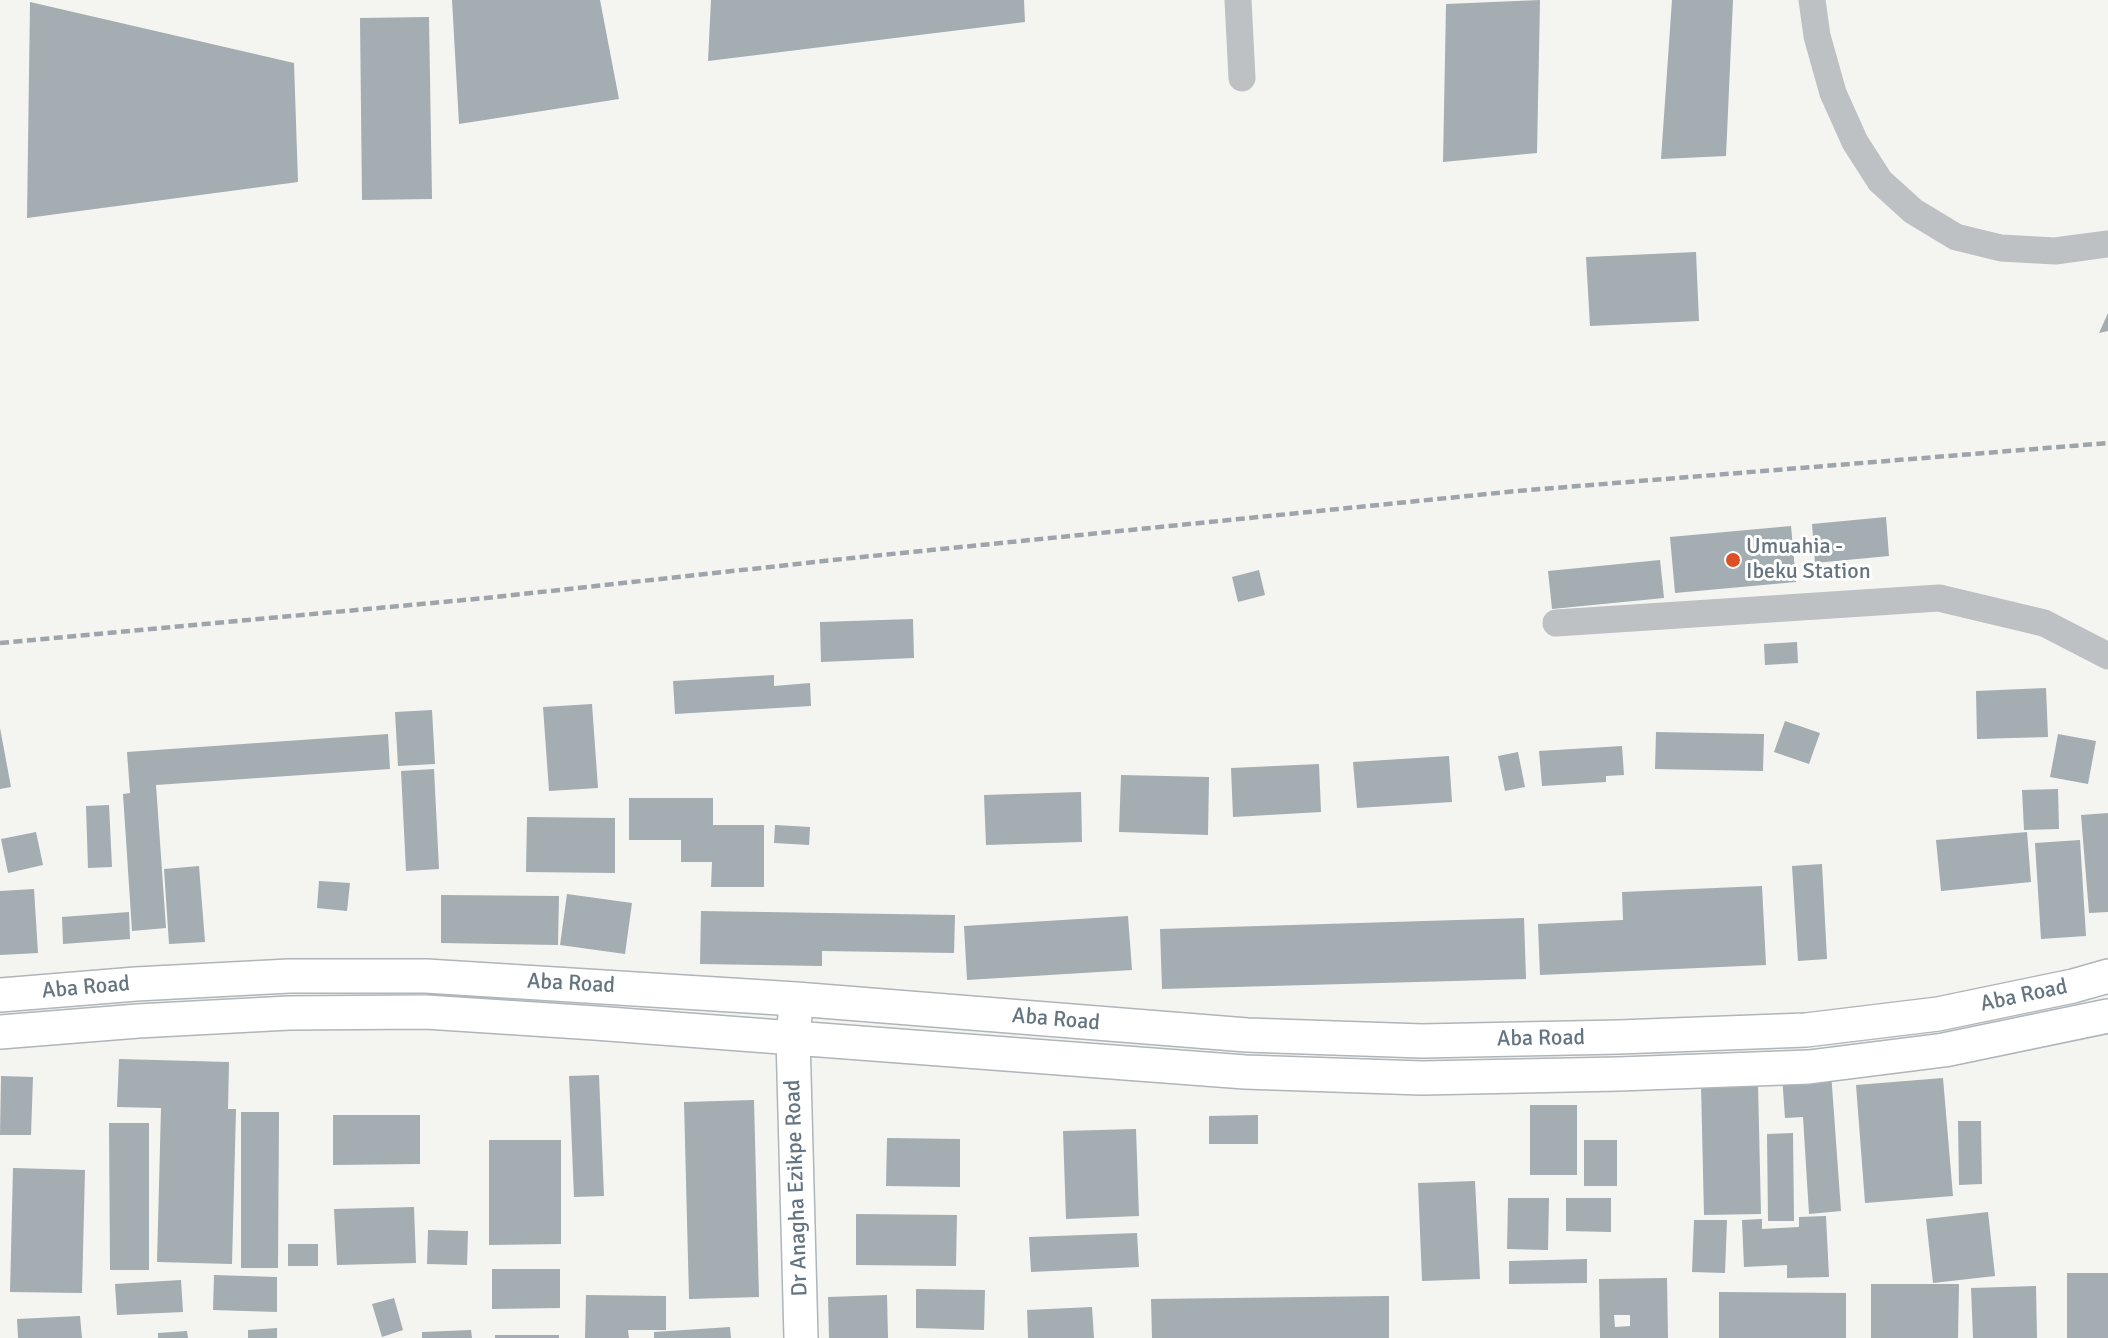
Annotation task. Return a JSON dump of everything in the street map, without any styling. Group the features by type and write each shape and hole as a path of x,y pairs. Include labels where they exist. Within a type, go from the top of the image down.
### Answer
{"main road":[{"name":"Aba Road","path":"0,995 136,984 289,976 426,976 796,999 1247,1035 1434,1041 1806,1030 1938,1014 2073,986 2108,976"},
{"name":"Dr Anagha Ezikpe Road","path":"796,999 793,1037 801,1338"},
{"name":"Aba Road","path":"0,1032 138,1021 289,1013 426,1012 793,1037 1245,1072 1434,1078 1809,1067 1944,1050 2108,1016"}],"street":[{"path":"1239,0 1242,78"},
{"path":"1812,0 1817,36 1833,93 1855,142 1880,181 1913,211 1956,237 2001,248 2055,250 2108,244"},
{"path":"1556,623 1939,598 2044,623 2108,656"}],"building":[{"path":"452,0 600,0 619,99 459,124"},
{"path":"711,0 1024,0 1025,22 708,61"},
{"path":"1540,0 1537,153 1443,162 1446,4"},
{"path":"1672,0 1733,0 1726,156 1661,159"},
{"path":"30,2 294,63 298,182 27,218"},
{"path":"429,17 432,199 362,200 360,18"},
{"path":"1696,252 1699,321 1590,326 1586,257"},
{"path":"2108,313 2108,331 2099,333"},
{"path":"1886,517 1889,556 1815,563 1812,524"},
{"name":"Umuahia - Ibeku Station","path":"1791,526 1796,582 1675,593 1670,537"},
{"path":"1660,560 1664,598 1552,609 1548,571"},
{"path":"1259,570 1265,595 1238,602 1232,577"},
{"path":"913,619 914,658 821,662 820,622"},
{"path":"1797,642 1798,663 1765,665 1764,644"},
{"path":"774,675 774,686 810,683 811,706 675,714 673,681"},
{"path":"2046,688 2048,737 1977,739 1976,691"},
{"path":"592,704 598,788 549,791 543,707"},
{"path":"432,710 435,764 398,766 395,712"},
{"path":"1785,721 1820,733 1809,764 1774,752"},
{"path":"0,728 11,787 0,789"},
{"path":"1656,732 1764,734 1763,771 1655,769"},
{"path":"388,734 390,769 156,785 166,928 132,931 123,794 130,793 127,752"},
{"path":"2058,734 2096,741 2088,784 2050,777"},
{"path":"1622,746 1624,775 1606,776 1606,782 1542,786 1539,751"},
{"path":"1518,752 1525,787 1505,791 1498,756"},
{"path":"1449,756 1452,802 1357,808 1353,762"},
{"path":"1319,764 1321,812 1233,817 1231,768"},
{"path":"434,769 439,869 406,871 401,771"},
{"path":"1121,775 1209,777 1208,835 1119,832"},
{"path":"2058,789 2059,829 2024,830 2022,790"},
{"path":"1081,792 1082,842 986,845 984,795"},
{"path":"629,798 713,798 713,825 764,825 764,887 711,887 712,862 681,862 681,840 629,840"},
{"path":"109,805 112,867 88,868 86,806"},
{"path":"2108,813 2108,912 2089,913 2081,815"},
{"path":"527,817 615,818 615,873 526,872"},
{"path":"775,825 810,827 809,845 774,843"},
{"path":"36,832 43,865 8,873 1,839"},
{"path":"2027,832 2031,882 1941,891 1936,840"},
{"path":"2080,840 2086,936 2041,939 2035,843"},
{"path":"1822,864 1827,959 1798,961 1792,866"},
{"path":"199,866 205,942 169,944 164,869"},
{"path":"319,881 350,883 347,911 317,908"},
{"path":"1762,886 1766,965 1540,975 1538,924 1623,920 1622,892"},
{"path":"34,889 38,953 0,955 0,891"},
{"path":"567,894 632,903 625,954 560,945"},
{"path":"441,895 559,896 558,945 441,943"},
{"path":"701,911 955,915 954,953 822,951 822,966 700,964"},
{"path":"129,912 130,939 63,944 62,917"},
{"path":"1128,916 1132,970 967,980 964,926"},
{"path":"1524,918 1526,979 1162,989 1160,929"},
{"path":"119,1059 229,1062 228,1109 236,1109 232,1264 157,1262 161,1108 117,1107"},
{"path":"1831,1072 1841,1211 1809,1214 1803,1117 1785,1118 1782,1075"},
{"path":"599,1075 604,1196 574,1197 569,1076"},
{"path":"1,1076 33,1077 31,1135 0,1135"},
{"path":"1943,1078 1953,1196 1865,1203 1856,1085"},
{"path":"1758,1084 1761,1214 1704,1215 1701,1085"},
{"path":"754,1100 759,1297 689,1299 684,1102"},
{"path":"1530,1105 1577,1105 1577,1175 1530,1175"},
{"path":"241,1112 279,1112 278,1268 241,1268"},
{"path":"333,1115 420,1115 420,1164 333,1165"},
{"path":"1258,1115 1258,1144 1209,1144 1209,1116"},
{"path":"1958,1121 1981,1121 1982,1184 1959,1185"},
{"path":"109,1123 149,1123 149,1270 110,1270"},
{"path":"1136,1129 1139,1216 1066,1219 1063,1131"},
{"path":"1793,1133 1794,1221 1768,1221 1767,1134"},
{"path":"887,1138 960,1139 960,1187 886,1186"},
{"path":"489,1140 561,1140 561,1244 489,1245"},
{"path":"1584,1140 1617,1140 1617,1186 1584,1186"},
{"path":"13,1168 85,1170 82,1293 10,1292"},
{"path":"1475,1181 1480,1279 1422,1281 1418,1183"},
{"path":"1508,1198 1549,1198 1548,1250 1507,1249"},
{"path":"1566,1198 1611,1198 1611,1232 1566,1231"},
{"path":"414,1207 416,1263 337,1265 334,1209"},
{"path":"1988,1212 1995,1276 1933,1283 1926,1219"},
{"path":"856,1214 957,1215 956,1266 856,1265"},
{"path":"1826,1216 1829,1277 1787,1278 1787,1265 1744,1267 1742,1220 1762,1219 1762,1229 1799,1227 1799,1217"},
{"path":"1694,1220 1727,1220 1725,1273 1692,1272"},
{"path":"428,1230 468,1231 467,1265 427,1264"},
{"path":"1137,1233 1139,1267 1031,1272 1029,1237"},
{"path":"288,1244 318,1244 318,1266 288,1266"},
{"path":"1587,1259 1587,1283 1509,1284 1509,1261"},
{"path":"492,1269 560,1269 560,1308 492,1309"},
{"path":"2067,1273 2108,1273 2108,1338 2067,1338"},
{"path":"214,1275 277,1277 277,1312 213,1310"},
{"path":"1667,1278 1668,1338 1600,1338 1599,1279","holes":["1614,1315 1630,1315 1630,1326 1615,1327"]},
{"path":"181,1280 183,1312 117,1315 115,1284"},
{"path":"1871,1284 1959,1284 1958,1338 1871,1338"},
{"path":"2036,1286 2037,1338 1973,1338 1971,1288"},
{"path":"916,1289 985,1290 984,1330 916,1328"},
{"path":"1719,1292 1846,1293 1846,1338 1719,1338"},
{"path":"586,1295 666,1296 666,1330 628,1330 629,1338 585,1338"},
{"path":"887,1295 888,1338 829,1338 828,1297"},
{"path":"1389,1296 1389,1338 1152,1338 1151,1299"},
{"path":"394,1298 403,1330 382,1337 372,1304"},
{"path":"1092,1307 1094,1338 1028,1338 1027,1310"},
{"path":"80,1316 82,1338 18,1338 17,1319"},
{"path":"730,1327 731,1338 654,1338 654,1332"},
{"path":"277,1328 277,1338 248,1338 248,1330"},
{"path":"471,1330 472,1338 422,1338 422,1332"},
{"path":"187,1331 188,1338 158,1338 158,1333"},
{"path":"495,1335 559,1335 559,1338 495,1338"}],"railway":[{"path":"0,643 486,598 852,558 1517,491 2108,443"}],"place":[{"name":"Umuahia - Ibeku Station","path":"1733,560"}]}
